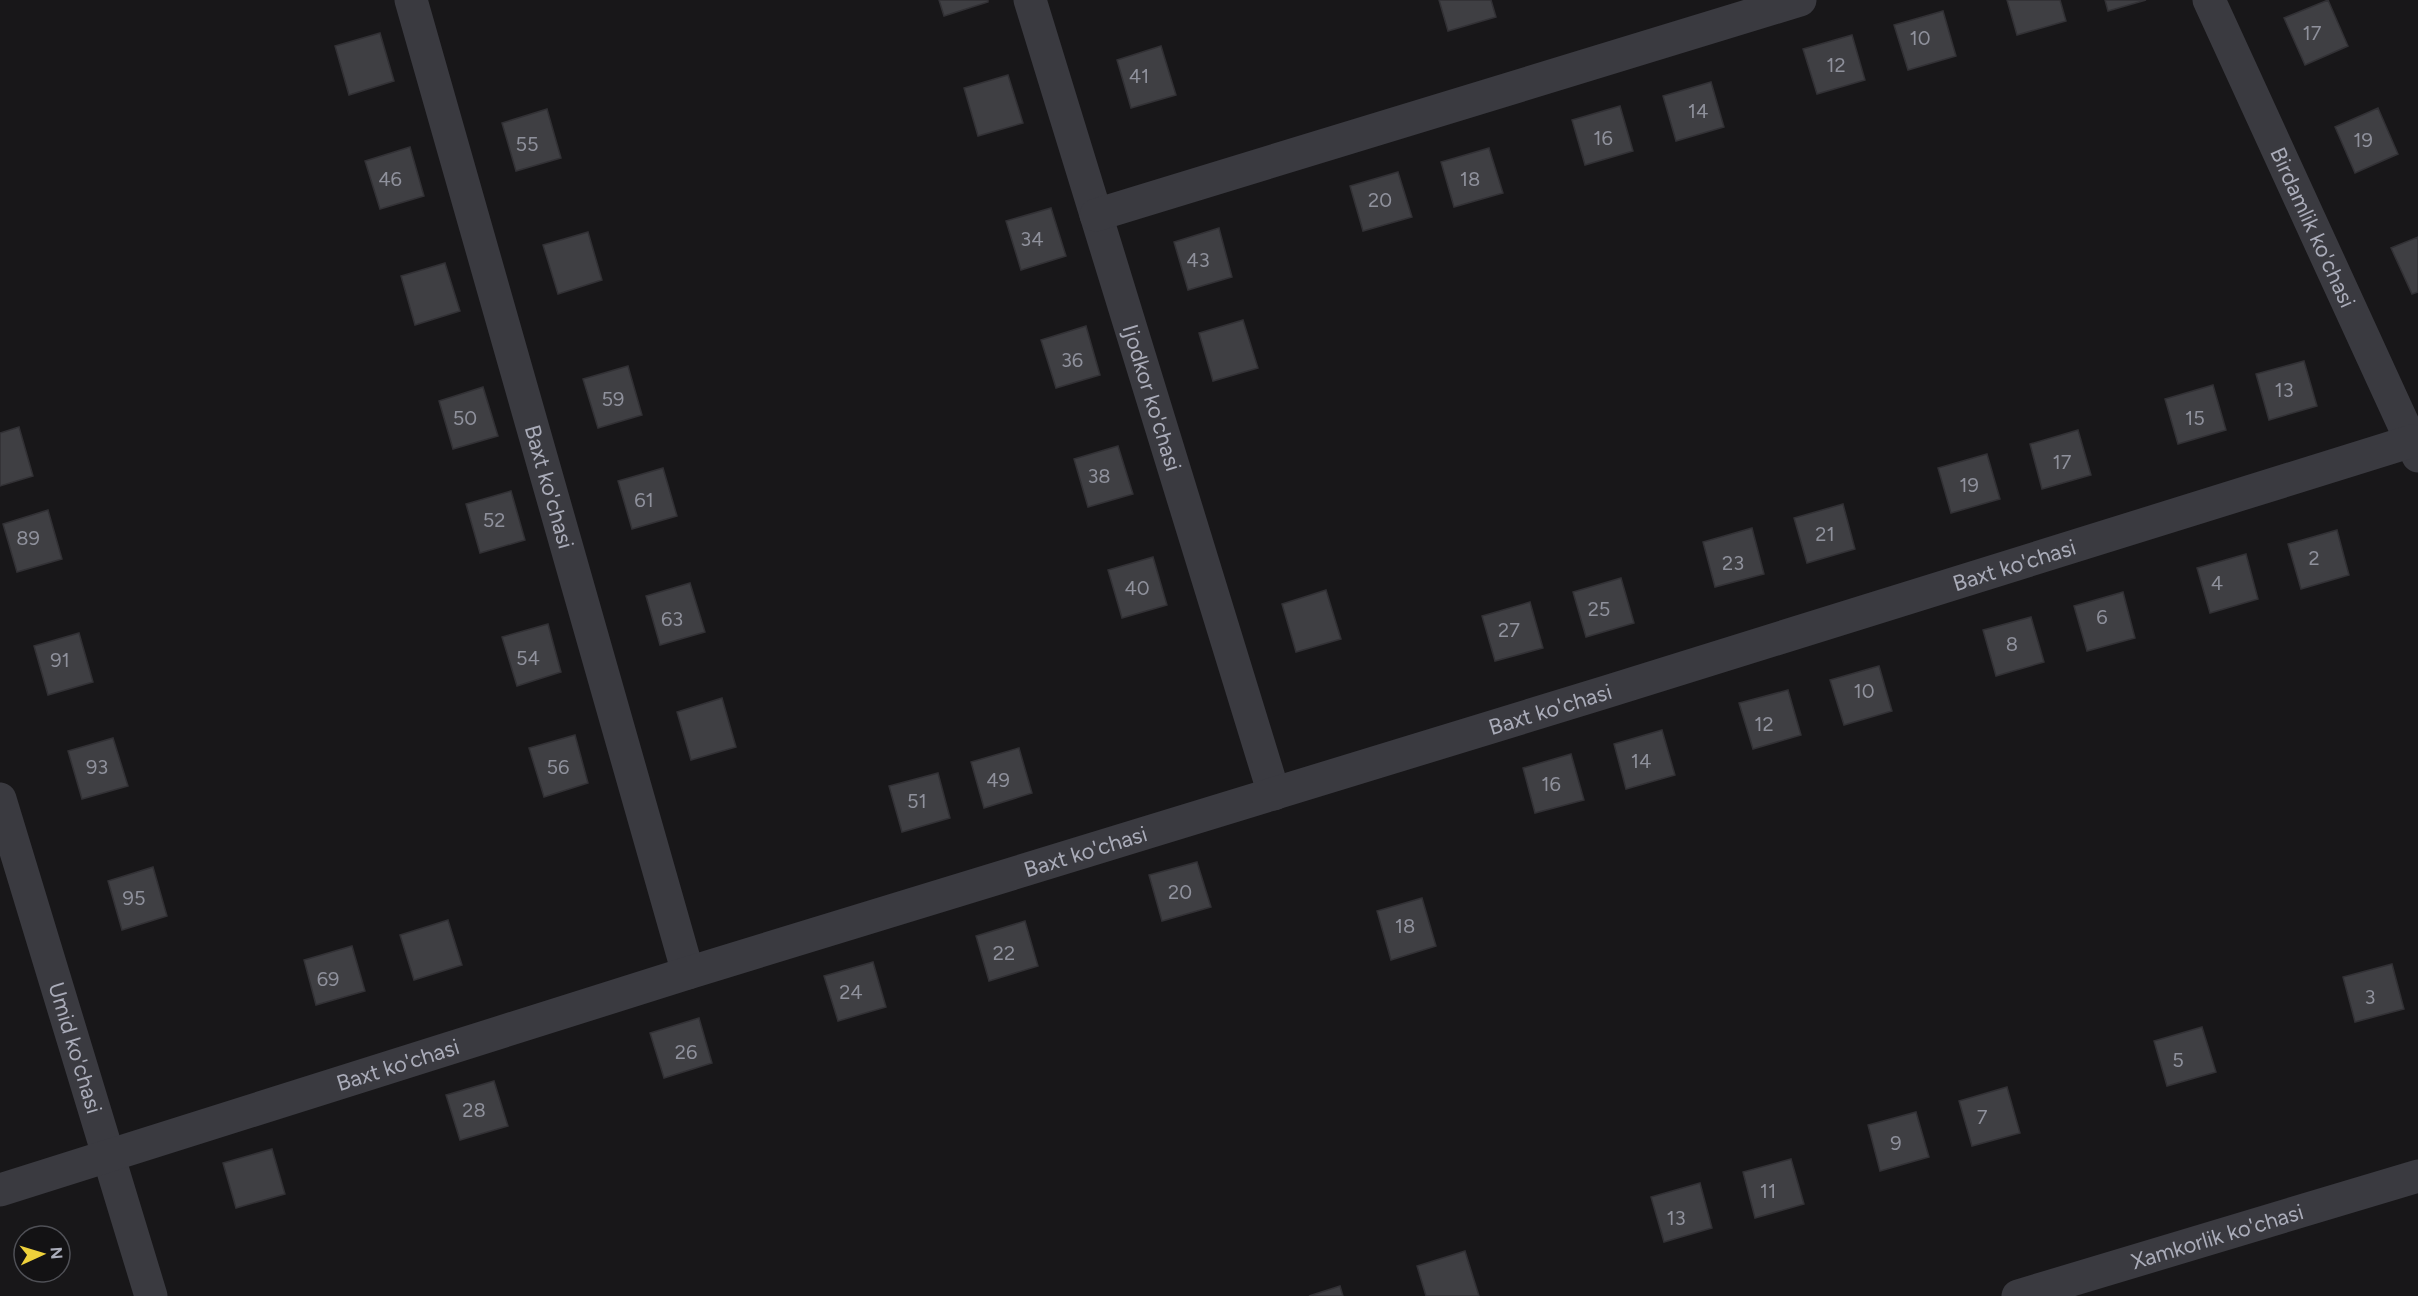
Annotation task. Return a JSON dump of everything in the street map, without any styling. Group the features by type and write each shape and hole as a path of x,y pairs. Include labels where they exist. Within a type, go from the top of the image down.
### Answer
{"street":[{"name":"Baxt ko'chasi","path":"411,0 688,973"},
{"name":"Ijodkor ko'chasi","path":"1030,0 1274,794"},
{"path":"1096,215 1800,0"},
{"name":"Birdamlik ko'chasi","path":"2209,0 2415,449"},
{"name":"Baxt ko'chasi","path":"0,1190 688,973 2415,449"},
{"name":"Umid ko'chasi","path":"0,800 151,1296"},
{"name":"Xamkorlik ko'chasi","path":"2018,1296 2073,1288 2418,1176"}],"building":[{"path":"939,0 988,0 988,2 944,16"},
{"path":"1439,0 1491,0 1496,17 1448,31"},
{"path":"2007,0 2060,0 2066,21 2017,35"},
{"path":"2105,0 2146,0 2108,11"},
{"path":"2328,0 2348,46 2305,65 2284,18"},
{"path":"1943,11 1956,56 1908,70 1894,25"},
{"path":"380,33 394,81 349,95 335,46"},
{"path":"1852,35 1865,80 1817,94 1803,49"},
{"path":"1161,46 1176,95 1131,108 1117,60"},
{"path":"1008,75 1023,123 978,136 964,88"},
{"path":"1711,82 1724,127 1676,141 1663,96"},
{"path":"1620,106 1633,151 1585,165 1572,120"},
{"path":"2378,108 2398,154 2355,173 2335,127"},
{"path":"547,109 561,158 516,171 502,123"},
{"path":"410,147 424,196 380,209 365,161"},
{"path":"1489,148 1503,193 1454,207 1441,162"},
{"path":"1398,172 1412,217 1363,231 1350,186"},
{"path":"1051,208 1066,256 1021,270 1006,221"},
{"path":"1219,228 1232,277 1188,290 1174,242"},
{"path":"588,232 602,280 558,294 543,245"},
{"path":"2418,237 2418,292 2412,294 2391,248"},
{"path":"445,263 460,311 415,325 401,276"},
{"path":"1243,320 1258,368 1213,381 1199,333"},
{"path":"1086,326 1100,375 1056,388 1041,340"},
{"path":"2304,361 2317,406 2269,420 2256,374"},
{"path":"628,366 642,415 598,428 583,379"},
{"path":"2213,385 2226,430 2178,444 2165,399"},
{"path":"483,387 498,436 453,449 439,401"},
{"path":"19,427 33,476 0,486 0,433"},
{"path":"2078,430 2091,475 2042,489 2030,444"},
{"path":"1118,446 1133,494 1088,507 1074,459"},
{"path":"1987,454 2000,499 1951,513 1938,468"},
{"path":"663,468 677,516 632,529 618,481"},
{"path":"511,491 525,540 480,553 466,504"},
{"path":"1843,504 1855,549 1807,563 1794,518"},
{"path":"48,510 62,559 17,572 3,524"},
{"path":"1752,528 1764,574 1715,587 1703,542"},
{"path":"2337,530 2349,575 2301,589 2288,544"},
{"path":"2246,554 2258,599 2210,613 2197,568"},
{"path":"1153,557 1167,605 1122,618 1108,570"},
{"path":"1621,578 1634,623 1586,637 1573,592"},
{"path":"690,583 705,632 660,645 646,596"},
{"path":"1326,590 1341,639 1296,652 1282,604"},
{"path":"2123,592 2135,638 2087,651 2074,606"},
{"path":"1530,602 1543,648 1495,661 1482,616"},
{"path":"2031,617 2044,662 1996,676 1983,630"},
{"path":"548,624 561,672 517,686 502,637"},
{"path":"79,633 93,682 48,695 34,646"},
{"path":"1879,666 1892,711 1844,725 1830,680"},
{"path":"1788,690 1801,735 1753,749 1739,703"},
{"path":"722,698 736,747 691,760 677,712"},
{"path":"1662,730 1675,775 1626,789 1614,744"},
{"path":"575,735 588,783 544,797 529,748"},
{"path":"113,738 128,786 82,799 68,751"},
{"path":"1019,748 1032,793 984,808 971,762"},
{"path":"1571,754 1584,800 1535,813 1523,768"},
{"path":"938,773 950,818 902,832 889,786"},
{"path":"1197,862 1211,907 1162,921 1149,875"},
{"path":"153,867 167,916 122,930 108,881"},
{"path":"1422,898 1436,946 1391,960 1377,911"},
{"path":"448,920 462,965 414,980 400,935"},
{"path":"1025,921 1038,966 989,981 976,936"},
{"path":"352,946 365,991 316,1005 304,960"},
{"path":"873,962 886,1007 838,1021 824,976"},
{"path":"2392,964 2404,1009 2355,1022 2343,977"},
{"path":"699,1018 712,1063 664,1078 650,1033"},
{"path":"2202,1027 2216,1072 2167,1086 2154,1041"},
{"path":"494,1081 508,1126 460,1140 446,1095"},
{"path":"2007,1087 2020,1133 1972,1146 1959,1101"},
{"path":"1916,1112 1929,1157 1880,1171 1868,1125"},
{"path":"272,1149 285,1194 236,1208 223,1163"},
{"path":"1791,1159 1804,1204 1755,1218 1743,1172"},
{"path":"1700,1183 1712,1228 1664,1242 1651,1197"},
{"path":"1465,1251 1479,1296 1426,1296 1417,1266"},
{"path":"1340,1286 1343,1296 1309,1296"}]}
